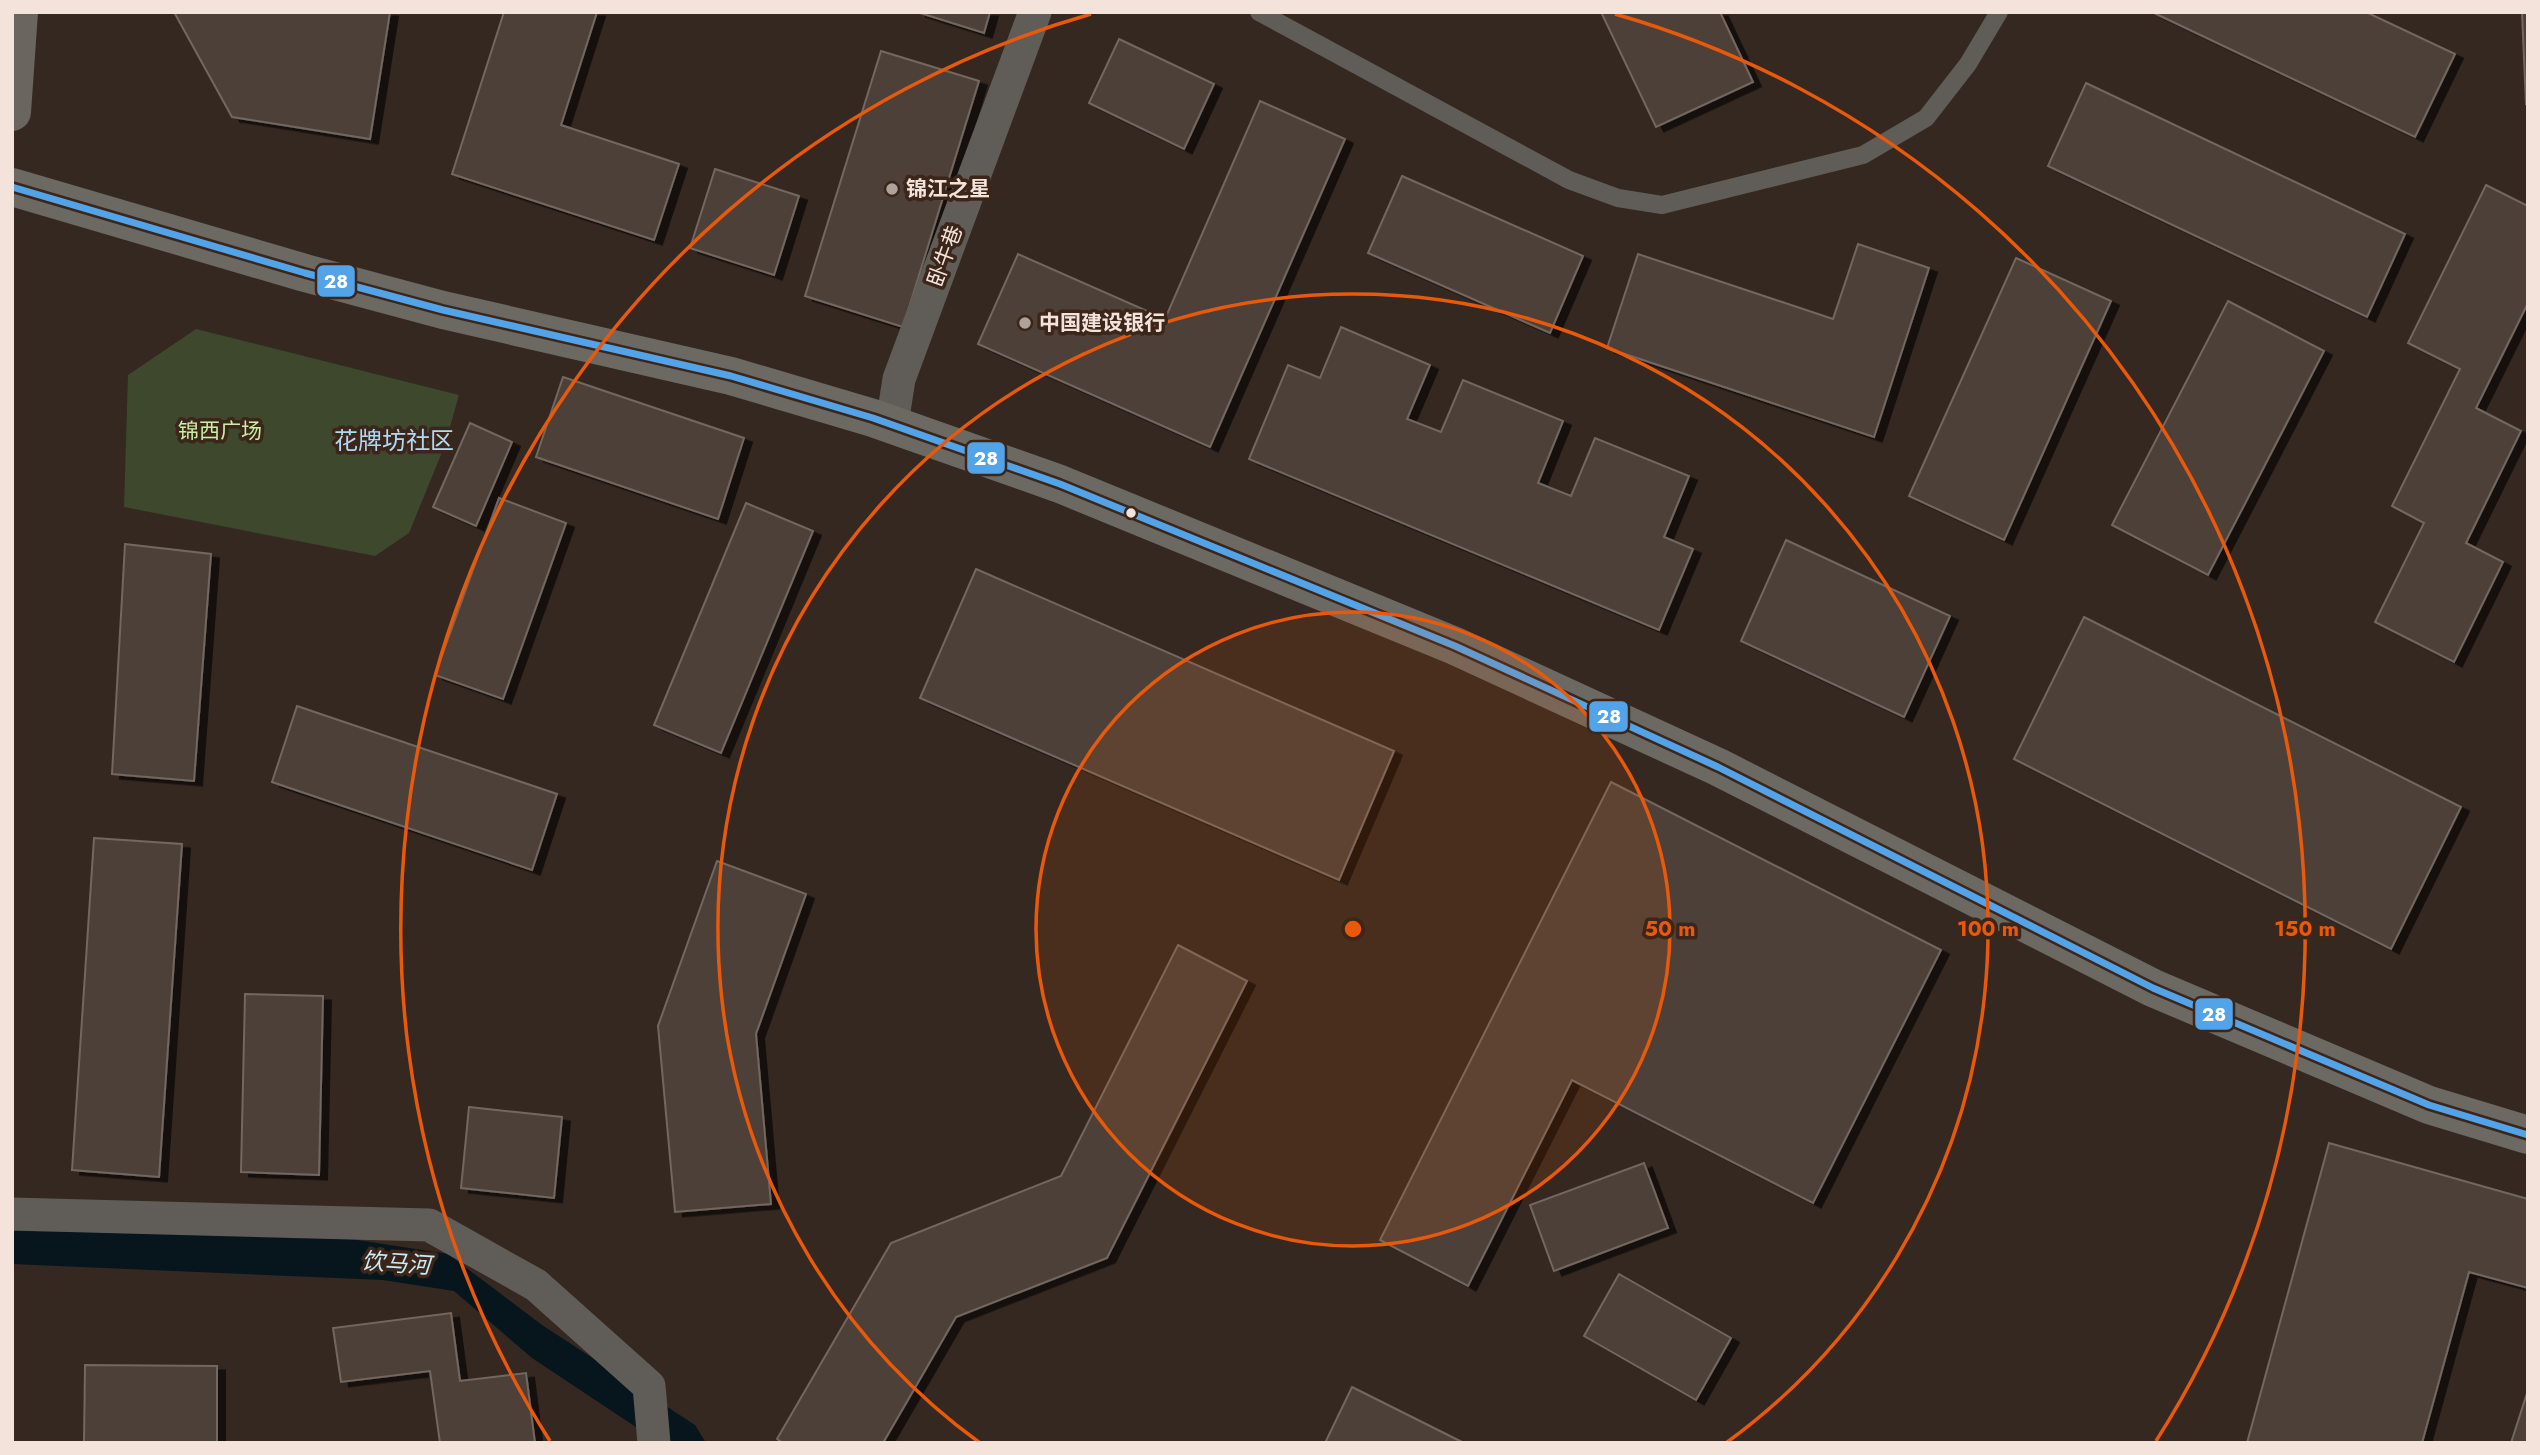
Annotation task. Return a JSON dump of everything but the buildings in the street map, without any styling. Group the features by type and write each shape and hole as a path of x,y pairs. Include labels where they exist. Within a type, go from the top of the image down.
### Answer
{"main road":[{"path":"12,112 19,12"}],"street":[{"name":"卧牛巷","path":"891,424 899,379 1035,12"},
{"path":"12,187 304,274 443,310 731,376 891,424 1060,484 1455,646 1718,767 2153,988 2429,1105 2528,1135"},
{"path":"12,1214 429,1225 536,1285 649,1387 654,1443"}],"lane":[{"path":"1259,12 1569,180 1618,198 1662,205 1863,155 1926,118 1968,64 1999,12"}],"green space":[{"name":"锦西广场","path":"196,329 459,395 445,445 409,533 375,556 124,507 128,375"}],"water":[{"name":"饮马河","path":"12,1231 325,1235 448,1254 542,1325 695,1425 706,1443 660,1443 532,1358 454,1291 383,1280 12,1264"}],"transit line":[{"name":"28","path":"12,187 305,273 443,310 731,376 873,418 1060,484 1455,646 1718,767 2153,988 2429,1105 2528,1135"}],"place":[{"name":"锦江之星","path":"892,189"},
{"name":"中国建设银行","path":"1025,323"}],"district":[{"name":"花牌坊社区","path":"394,440"}]}
